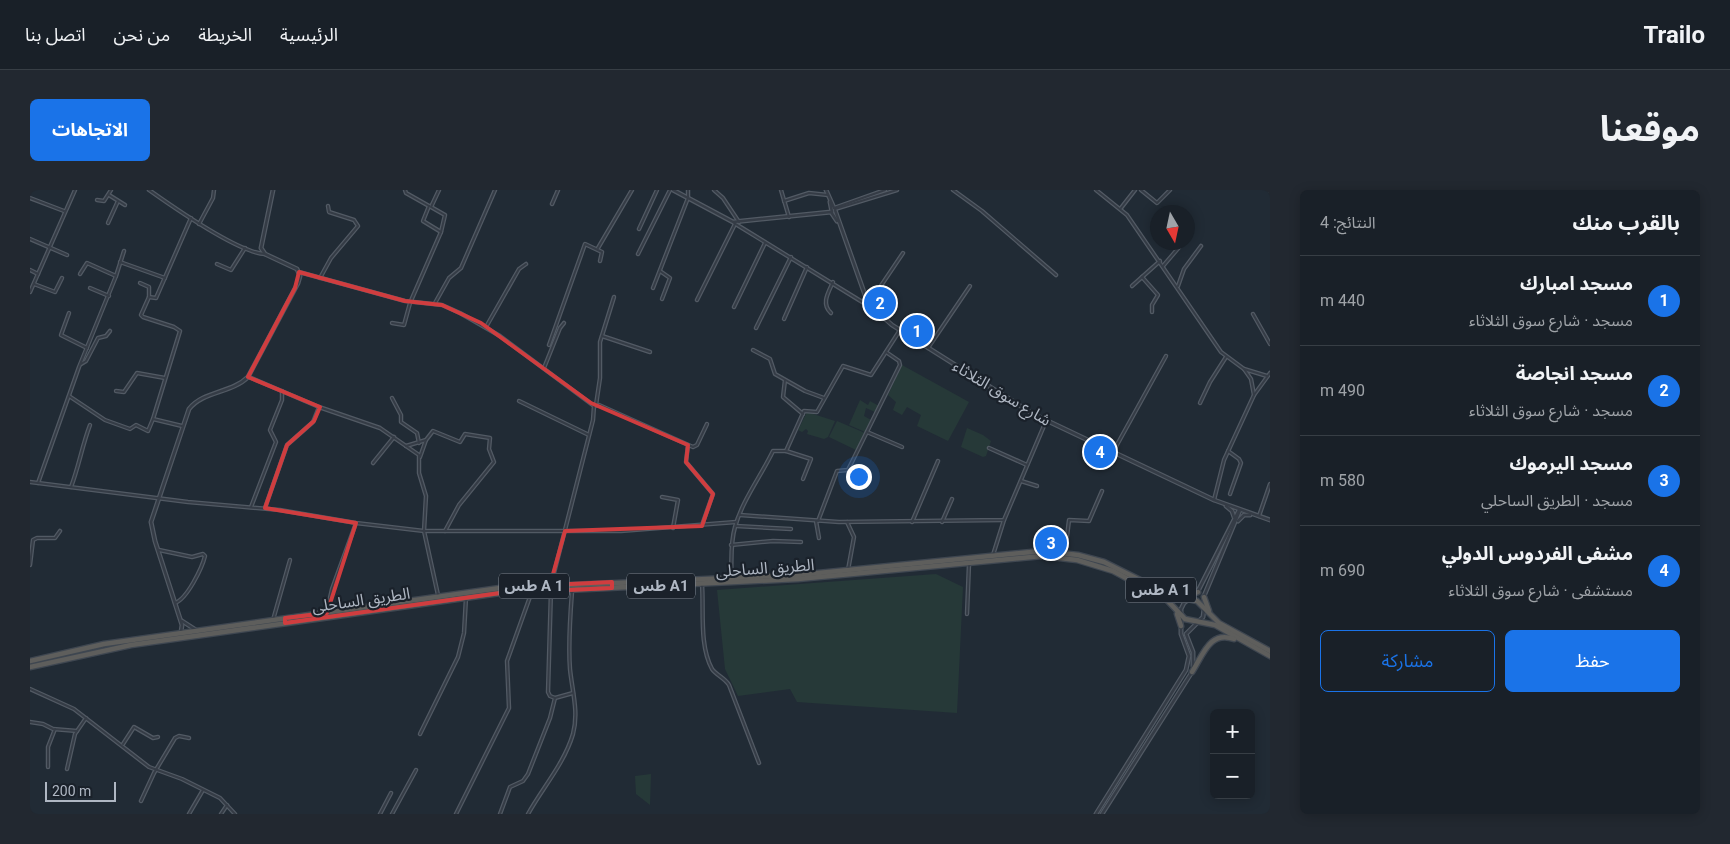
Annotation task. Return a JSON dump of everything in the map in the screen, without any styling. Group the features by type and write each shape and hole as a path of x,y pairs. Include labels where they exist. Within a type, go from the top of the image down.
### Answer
{"highway":[{"name":"الطريق الساحلى","path":"30,666 131,646 327,612 439,598 492,589 702,584 798,579 944,562 993,554 1042,551 1065,553"},
{"name":"طس A 1","path":"1065,553 1104,562 1180,598 1197,601 1212,616 1270,651"},
{"name":"الطريق الساحلى","path":"30,661 104,644 181,632 531,591 551,587 572,589 731,577 798,575 944,562 969,563 1042,556 1077,560 1113,571 1160,596 1174,606 1189,621 1215,625 1270,656"},
{"path":"1180,598 1198,592"},
{"path":"1204,597 1212,616"},
{"path":"1174,606 1181,626"},
{"path":"1192,672 1212,640 1217,637 1226,636 1250,645"}],"street":[{"path":"30,292 75,190"},
{"path":"97,200 104,202 112,190"},
{"path":"149,190 199,224 245,248 265,254 294,267 299,272 412,302 435,304 460,313 486,327 595,406 688,445 696,446 707,424"},
{"path":"199,224 213,198 214,190"},
{"path":"265,254 261,244 273,190"},
{"path":"392,323 404,325 441,232 445,215 405,190"},
{"path":"439,190 424,222 441,232"},
{"path":"435,304 449,278 461,268 495,190"},
{"path":"552,204 558,190"},
{"path":"598,249 632,190"},
{"path":"639,229 657,190"},
{"path":"638,254 674,190 734,223 833,282 874,309"},
{"path":"653,288 688,198 688,190"},
{"path":"714,190 723,198 739,222"},
{"path":"781,190 789,217"},
{"name":"شارع سوق الثلاثاء","path":"826,190 861,286 874,309 900,330 1046,420 1214,500 1270,520"},
{"path":"734,223 826,213 885,190"},
{"path":"833,210 897,190"},
{"path":"953,190 982,211 1056,275"},
{"path":"1096,190 1121,208 1160,260 1226,357 1244,369 1267,376"},
{"path":"1121,208 1135,190"},
{"path":"1141,190 1157,203 1170,190"},
{"path":"784,200 805,192 828,196"},
{"path":"109,195 125,205"},
{"path":"30,198 64,212"},
{"path":"108,223 118,201"},
{"path":"320,278 331,258 358,226 354,220 329,212 328,206"},
{"path":"149,297 156,299 191,218"},
{"path":"697,300 734,223"},
{"path":"30,239 67,255"},
{"path":"734,307 765,243"},
{"path":"548,345 585,244 598,249 602,253 600,261"},
{"path":"1178,286 1184,269 1201,246"},
{"path":"217,264 231,270 245,248"},
{"path":"1163,266 1176,250"},
{"path":"38,483 80,364 109,296 124,252"},
{"path":"870,302 903,252"},
{"path":"756,328 791,258"},
{"path":"1132,286 1160,260"},
{"path":"120,262 165,278"},
{"path":"80,274 86,263 116,276"},
{"path":"486,327 519,269 526,264"},
{"path":"784,319 807,267"},
{"path":"30,270 38,274"},
{"path":"660,271 670,276 662,298"},
{"path":"181,632 181,620 158,550 151,522 157,498 191,405 235,386 248,377 296,288 299,272"},
{"path":"1142,277 1158,295 1152,305 1152,312"},
{"path":"34,284 55,292 62,278"},
{"path":"831,313 826,308 825,300 833,282"},
{"path":"69,396 115,425 130,429 136,426 148,431 180,331 141,316 149,297 150,288 140,283"},
{"path":"928,348 970,286"},
{"path":"90,288 109,296"},
{"path":"573,693 555,698 550,696 548,692 551,587 589,435 595,406 602,336 614,297"},
{"path":"69,313 61,335 87,348"},
{"path":"1254,314 1270,344"},
{"path":"544,368 564,323"},
{"path":"80,364 86,361 98,338 105,337 110,330"},
{"path":"786,451 805,410 817,412 843,366 870,375 900,330"},
{"path":"602,336 650,352"},
{"path":"753,350 770,360 774,372 785,380 824,398"},
{"path":"819,538 817,521 836,471 848,470 900,365 899,361 886,352"},
{"path":"1113,452 1166,356"},
{"path":"1200,403 1210,382 1226,357"},
{"path":"1244,369 1252,380 1254,395"},
{"path":"116,391 124,392 137,373 165,378"},
{"path":"1214,500 1228,451 1254,395 1270,373"},
{"path":"248,377 319,407 380,428 420,457"},
{"path":"785,380 783,397 803,414"},
{"path":"251,507 276,442 270,430 282,400 282,390"},
{"path":"392,398 401,415 401,422 417,433 419,443"},
{"path":"519,402 589,435"},
{"path":"265,508 287,445 313,422 319,407"},
{"path":"153,419 182,426"},
{"path":"993,554 1004,520 1046,420"},
{"path":"71,487 80,462 79,453 90,425"},
{"path":"406,446 426,440 435,431 460,442 467,434 486,436 491,441 489,449 494,459 493,465 459,505 444,531"},
{"path":"867,432 902,447"},
{"path":"373,463 394,437"},
{"path":"426,440 420,457 419,474 426,496 424,531 439,598"},
{"path":"688,445 686,462 713,494 702,526"},
{"path":"989,448 1027,465"},
{"path":"731,577 732,546 736,522 773,451 786,451 811,459 803,479"},
{"path":"1228,451 1238,457 1241,463 1230,494"},
{"path":"912,522 938,461"},
{"path":"1021,481 1037,486"},
{"path":"30,482 157,498 265,508 356,523 424,531 501,532 558,529 565,531 673,528 736,522"},
{"path":"1259,516 1270,484"},
{"path":"1065,553 1069,520 1089,521 1102,491"},
{"path":"662,496 678,500 673,528"},
{"path":"942,522 952,499"},
{"path":"1223,504 1232,511 1234,519"},
{"path":"1096,814 1188,667 1189,653 1182,636 1181,607 1198,592 1240,510"},
{"path":"1102,814 1192,672 1194,655 1186,634 1203,617 1206,588 1240,510"},
{"path":"740,515 847,522 1004,520"},
{"path":"1235,525 1244,515 1254,515"},
{"path":"847,522 854,537 848,570"},
{"path":"327,612 332,589 356,523"},
{"path":"735,526 791,529"},
{"path":"30,565 35,538 55,538 60,531"},
{"path":"732,546 773,541 801,542"},
{"path":"158,550 192,557 204,554 197,578 192,582 183,597 175,603"},
{"path":"273,620 290,560"},
{"path":"967,614 969,563"},
{"path":"702,584 703,632 710,662 713,671 723,676 729,685 759,763"},
{"path":"528,814 540,791 555,773 568,747 576,721 568,627 572,589"},
{"path":"456,814 509,708 506,661 531,591"},
{"path":"420,734 458,657 464,633 466,598"},
{"path":"181,620 197,631"},
{"path":"30,690 59,701 123,744 149,767 203,790 227,805 235,814"},
{"path":"500,814 510,787 523,781 528,774 550,718 555,698"},
{"path":"67,769 77,731 86,718"},
{"path":"30,722 43,724 55,729 77,731"},
{"path":"123,744 135,727 153,738 158,737"},
{"path":"48,767 48,747 55,729"},
{"path":"141,801 156,770 175,738 179,736 189,738"},
{"path":"392,814 416,770"},
{"path":"189,814 203,790"},
{"path":"380,814 391,793"},
{"path":"221,814 227,805"}],"highlighted area":[{"path":"299,272 405,301 442,305 481,323 591,403 688,445 686,462 713,494 702,526 565,531 550,585 612,582 612,588 500,593 285,623 285,618 327,613 356,523 265,508 287,445 314,421 320,407 248,377 295,288"}],"green space":[{"path":"902,365 969,402 948,441 917,426 921,415 907,407 902,415 893,410 896,402 888,395"},
{"path":"860,400 868,405 870,401 879,406 875,412 866,408 864,416 871,420 865,432 849,425"},
{"path":"807,412 835,421 828,437 824,439 807,434 808,431 806,429 802,432 798,430"},
{"path":"837,421 865,433 856,450 829,437"},
{"path":"967,428 991,441 986,456 983,457 961,447"},
{"path":"936,574 963,587 957,713 797,702 790,689 738,696 725,669 717,590"},
{"path":"651,774 650,805 636,794 635,776"}],"place":[{"name":"مسجد انجاصة","path":"880,303"},
{"name":"مسجد امبارك","path":"917,331"},
{"name":"مشفى الفردوس الدولي","path":"1100,452"},
{"name":"مسجد اليرموك","path":"1051,543"}]}
